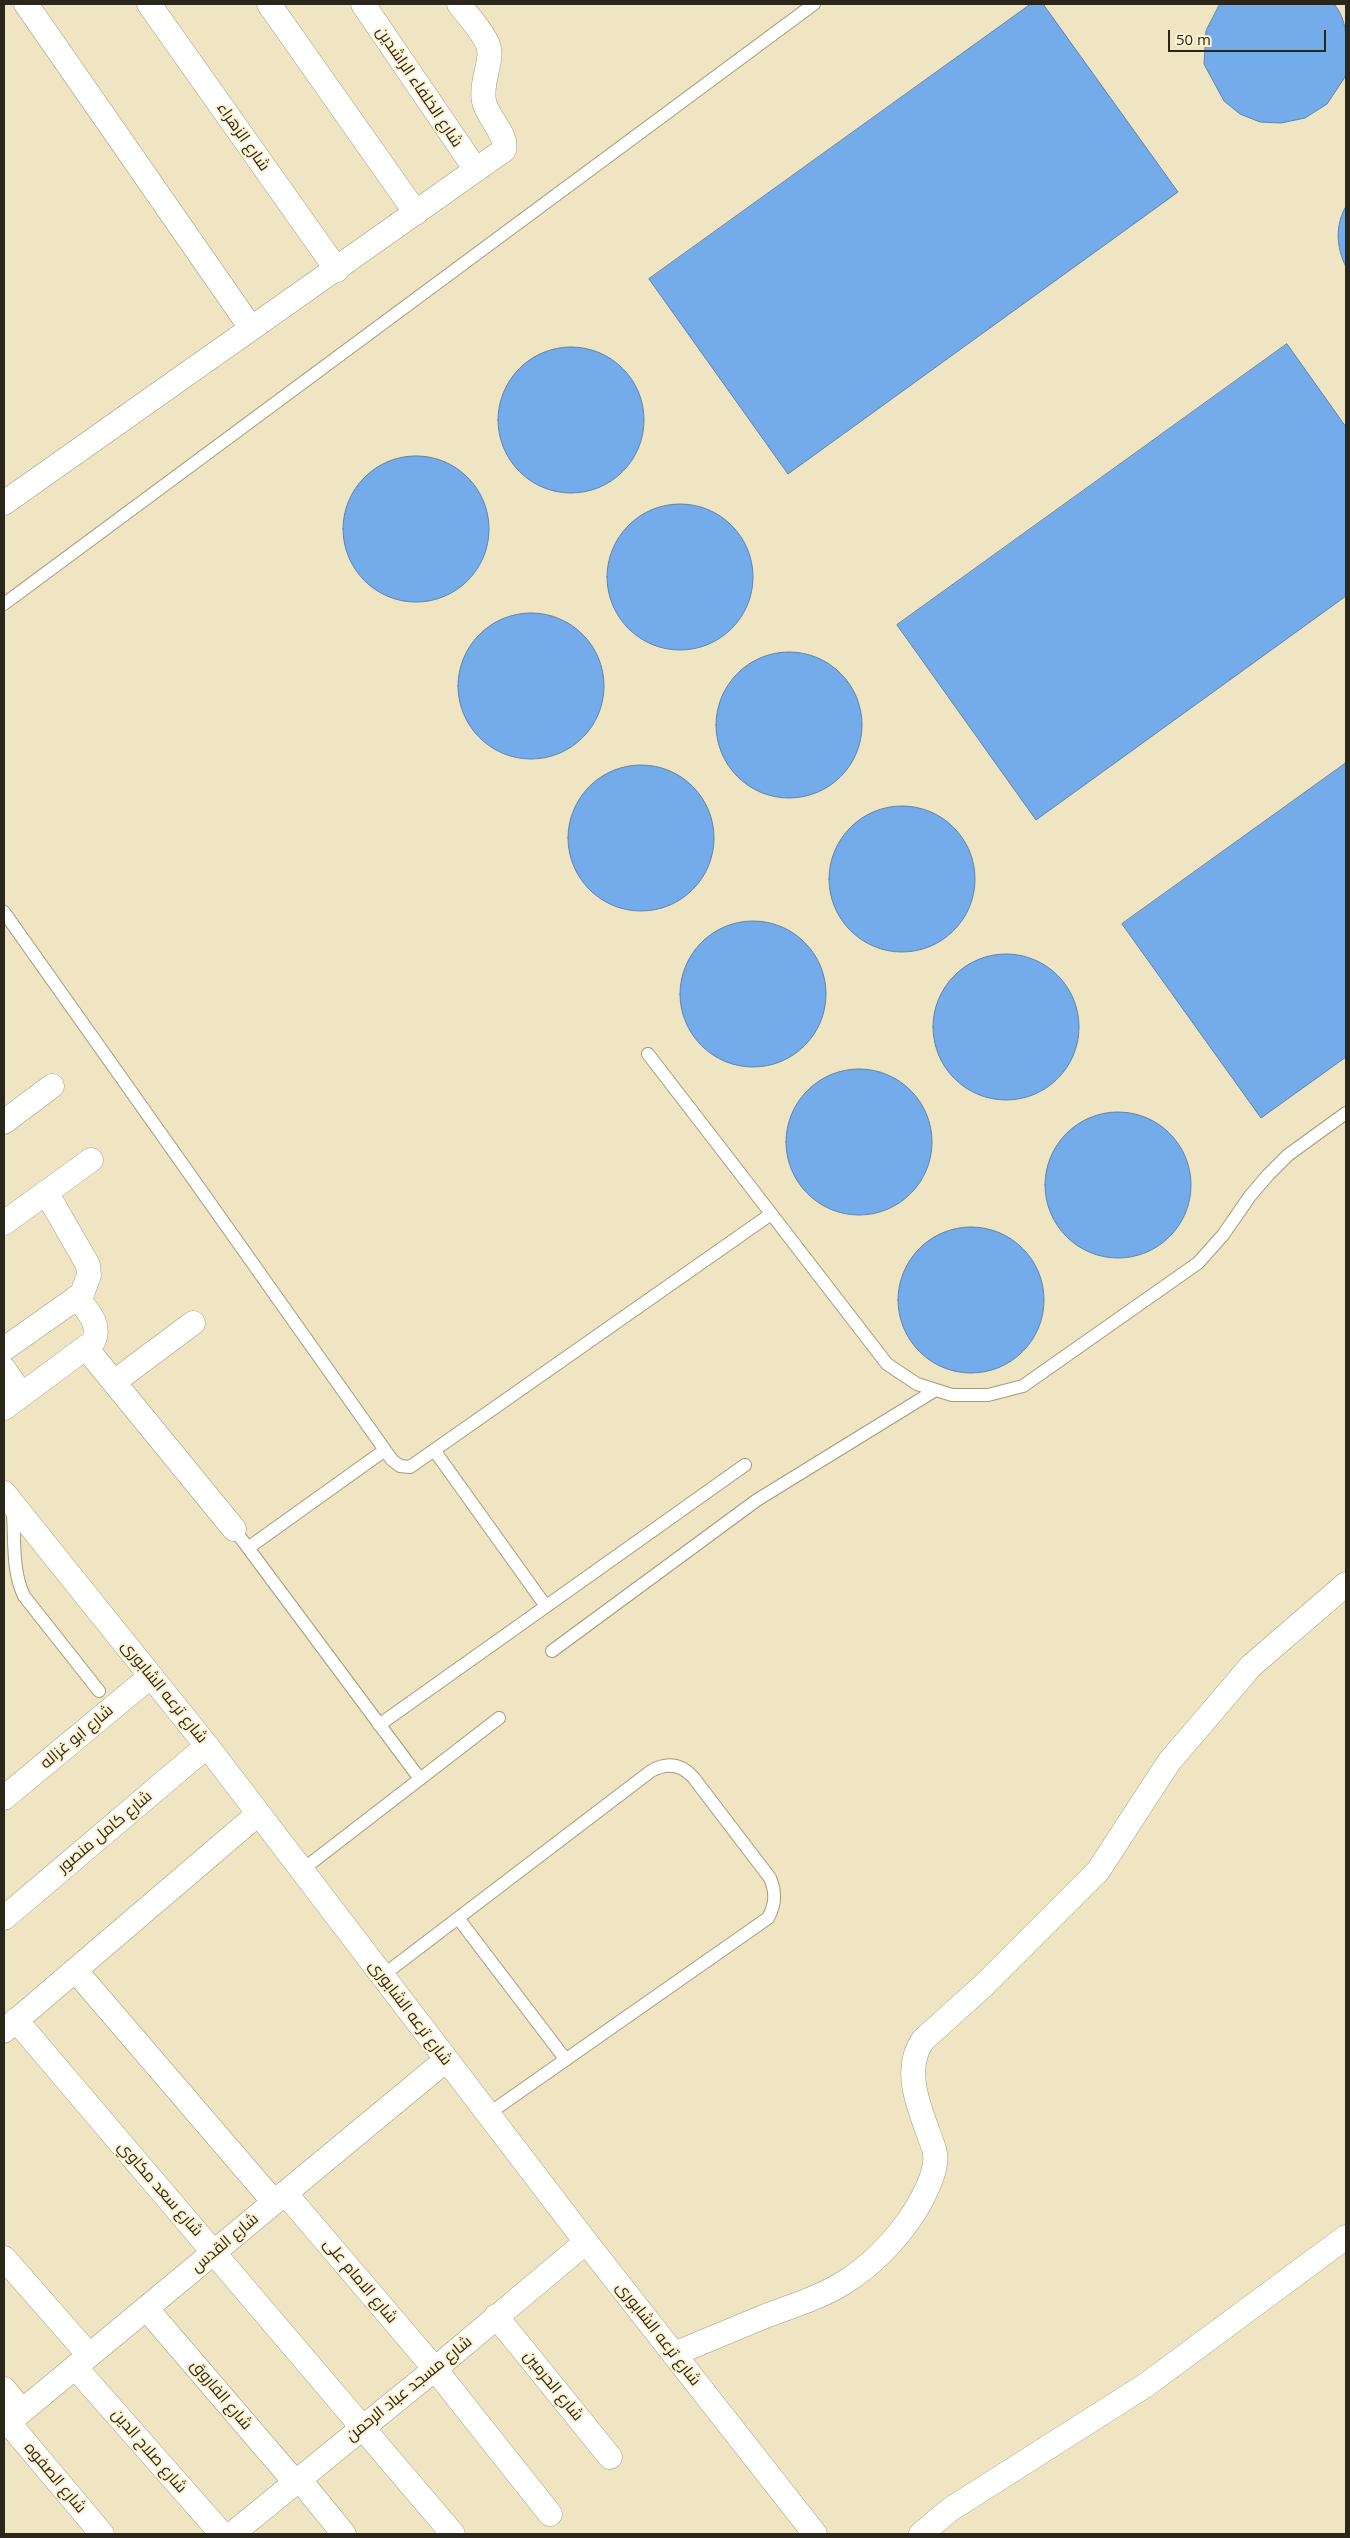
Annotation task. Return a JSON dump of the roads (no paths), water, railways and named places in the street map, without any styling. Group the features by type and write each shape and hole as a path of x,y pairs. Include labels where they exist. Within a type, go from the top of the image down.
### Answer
{"street":[{"path":"26,4 251,328"},
{"name":"شارع الزهراء","path":"149,4 337,270"},
{"path":"270,4 416,213"},
{"name":"شارع الخلفاء الراشدين","path":"363,4 476,170"},
{"path":"4,503 251,328 337,270 504,150 505,145 484,102 484,74 490,54 488,43 459,4"},
{"path":"4,1122 52,1086"},
{"path":"4,1223 91,1160"},
{"path":"4,1349 82,1294 87,1285 89,1275 88,1264 46,1192"},
{"path":"4,1369 13,1401 86,1348 97,1334 96,1326 77,1297"},
{"path":"114,1382 193,1323"},
{"path":"86,1348 234,1530"},
{"name":"شارع ترعه الشابورى","path":"10,1510 151,1676 207,1746 586,2242 816,2534"},
{"path":"674,2354 804,2302 851,2278 872,2261 900,2232 918,2206 931,2181 935,2152 913,2082 913,2063 917,2050 923,2040 984,1986 1098,1871 1169,1762 1250,1666 1346,1584"},
{"name":"شارع ابو غزاله","path":"4,1798 151,1676"},
{"name":"شارع كامل منصور","path":"4,1918 207,1746"},
{"path":"10,2026 258,1814"},
{"name":"شارع الامام على","path":"75,1970 435,2369 550,2514"},
{"name":"شارع سعد مكاوي","path":"10,2026 214,2252 453,2534"},
{"name":"شارع القدس","path":"11,2420 446,2060"},
{"path":"921,2534 951,2509 1146,2385 1346,2237"},
{"name":"شارع مسجد عباد الرحمن","path":"232,2533 435,2369 586,2242"},
{"name":"شارع صلاح الدين","path":"4,2258 82,2361 232,2533"},
{"name":"شارع الفاروق","path":"146,2308 344,2534"},
{"name":"شارع الحرمين","path":"496,2316 610,2457"},
{"name":"شارع الصفوه","path":"4,2389 11,2420 102,2534"}],"lane":[{"path":"4,604 814,4"},
{"path":"4,912 395,1464 405,1468 410,1467 771,1214"},
{"path":"648,1054 887,1364 917,1384 934,1391 970,1396 1006,1392 1023,1386 1198,1264 1223,1235 1250,1196 1268,1175 1288,1155 1346,1113"},
{"path":"552,1651 757,1500 934,1391"},
{"path":"248,1548 385,1450"},
{"path":"434,1450 545,1605"},
{"path":"379,1725 545,1605 745,1466"},
{"path":"10,1510 16,1574 22,1591 99,1691"},
{"path":"234,1530 420,1779"},
{"path":"302,1870 499,1718"},
{"path":"382,1976 651,1771 665,1765 673,1766 681,1768 693,1777 770,1878 775,1894 772,1910 762,1924 488,2114"},
{"path":"458,1918 566,2060"}],"water":[{"path":"1031,4 1043,4 1178,192 788,474 649,279"},
{"path":"1220,4 1334,4 1343,19 1345,28 1346,72 1345,77 1327,104 1305,118 1281,123 1260,122 1240,114 1224,101 1204,64 1206,31"},
{"path":"1346,206 1346,267 1340,251 1338,236 1340,221"},
{"path":"1287,344 1346,427 1346,596 1036,820 897,625"},
{"path":"571,347 585,348 599,353 612,359 623,368 632,379 638,392 643,406 643,434 638,448 632,461 623,472 612,481 599,487 585,492 571,493 557,492 543,487 530,481 519,472 510,461 504,448 499,434 498,420 499,406 504,392 510,379 519,368 530,359 543,353 557,348"},
{"path":"416,456 444,462 457,468 468,477 477,488 483,501 489,529 483,557 477,570 468,581 457,590 444,596 416,602 388,596 375,590 364,581 355,570 349,557 343,529 349,501 355,488 364,477 375,468 388,462"},
{"path":"680,504 694,505 708,510 721,516 732,525 741,536 747,549 752,563 752,591 747,605 741,618 732,629 721,638 708,644 694,649 680,650 666,649 652,644 639,638 628,629 619,618 613,605 608,591 607,577 608,563 613,549 619,536 628,525 639,516 652,510 666,505"},
{"path":"531,613 545,614 559,619 572,625 583,634 592,645 598,658 603,672 603,700 598,714 592,727 583,738 572,747 559,753 545,758 531,759 517,758 503,753 490,747 479,738 470,727 464,714 459,700 458,686 459,672 464,658 470,645 479,634 490,625 503,619 517,614"},
{"path":"789,652 803,653 817,658 830,664 841,673 850,684 856,697 861,711 861,739 856,753 850,766 841,777 830,786 817,792 803,797 789,798 775,797 761,792 748,786 737,777 728,766 722,753 717,739 716,725 717,711 722,697 728,684 737,673 748,664 761,658 775,653"},
{"path":"1346,763 1346,1057 1261,1118 1122,924"},
{"path":"641,765 655,766 669,771 682,777 693,786 702,797 708,810 713,824 713,852 708,866 702,879 693,890 682,899 669,905 655,910 641,911 627,910 613,905 600,899 589,890 580,879 574,866 569,852 568,838 569,824 574,810 580,797 589,786 600,777 613,771 627,766"},
{"path":"902,806 930,812 943,818 954,827 963,838 969,851 975,879 969,907 963,920 954,931 943,940 930,946 902,952 874,946 861,940 850,931 841,920 835,907 829,879 835,851 841,838 850,827 861,818 874,812"},
{"path":"753,921 767,922 781,927 794,933 805,942 814,953 820,966 825,980 825,1008 820,1022 814,1035 805,1046 794,1055 781,1061 767,1066 753,1067 739,1066 725,1061 712,1055 701,1046 692,1035 686,1022 681,1008 680,994 681,980 686,966 692,953 701,942 712,933 725,927 739,922"},
{"path":"1006,954 1020,955 1034,960 1047,966 1058,975 1067,986 1073,999 1078,1013 1078,1041 1073,1055 1067,1068 1058,1079 1047,1088 1034,1094 1020,1099 1006,1100 992,1099 978,1094 965,1088 954,1079 945,1068 939,1055 934,1041 933,1027 934,1013 939,999 945,986 954,975 965,966 978,960 992,955"},
{"path":"859,1069 887,1075 911,1090 926,1114 932,1142 926,1170 911,1194 887,1209 859,1215 831,1209 807,1194 792,1170 786,1142 792,1114 807,1090 831,1075"},
{"path":"1118,1112 1132,1113 1146,1118 1159,1124 1170,1133 1179,1144 1185,1157 1190,1171 1190,1199 1185,1213 1179,1226 1170,1237 1159,1246 1146,1252 1132,1257 1118,1258 1104,1257 1090,1252 1077,1246 1066,1237 1057,1226 1051,1213 1046,1199 1045,1185 1046,1171 1051,1157 1057,1144 1066,1133 1077,1124 1090,1118 1104,1113"},
{"path":"971,1227 985,1228 999,1233 1012,1239 1023,1248 1032,1259 1038,1272 1043,1286 1043,1314 1038,1328 1032,1341 1023,1352 1012,1361 999,1367 985,1372 971,1373 957,1372 943,1367 930,1361 919,1352 910,1341 904,1328 899,1314 898,1300 899,1286 904,1272 910,1259 919,1248 930,1239 943,1233 957,1228"}]}
